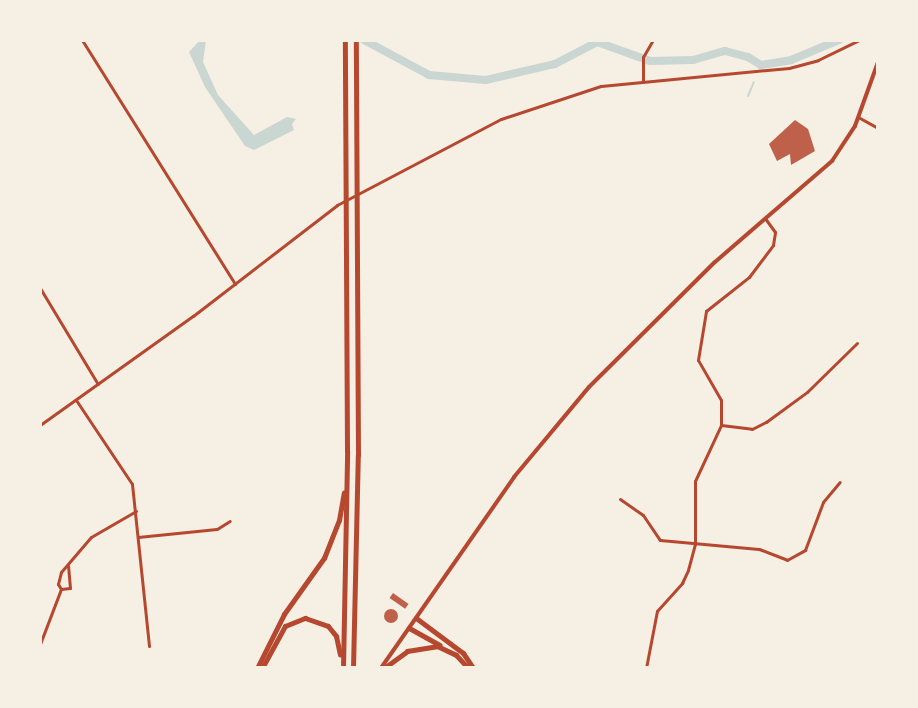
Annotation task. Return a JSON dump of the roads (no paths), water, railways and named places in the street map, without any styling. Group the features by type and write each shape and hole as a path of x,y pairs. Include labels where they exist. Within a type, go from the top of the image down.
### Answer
{"highway":[{"path":"342,668 347,451 345,40"},
{"path":"353,668 358,455 356,40"},
{"path":"260,668 284,614 315,571 332,540 343,501 347,451"},
{"path":"260,668 285,626 305,618 328,626 336,636 342,668"},
{"path":"416,618 463,653 471,668"},
{"path":"409,628 456,655 471,668"},
{"path":"383,668 407,651 422,647 437,646 456,655"}],"main road":[{"path":"383,668 514,477 589,387 715,262 832,161 858,117 878,62"}],"street":[{"path":"82,40 235,284"},
{"path":"643,82 642,60 653,40"},
{"path":"40,425 235,284 337,205 489,125 582,90 777,71 818,60 859,40"},
{"path":"858,117 878,128"},
{"path":"646,668 653,622 664,601 682,583 695,544 695,481 721,425 721,400 698,360 706,311 749,277 773,245 775,232 765,218"},
{"path":"40,288 98,384"},
{"path":"721,425 752,429 766,422 807,392 857,343"},
{"path":"76,400 132,484 149,646"},
{"path":"620,499 643,515 660,540 759,549 787,560 805,550 823,502 840,482"},
{"path":"40,644 61,589 58,579 91,537 136,511"},
{"path":"138,537 217,529 230,521"},
{"path":"61,589 70,588 68,566"}],"waterway":[{"path":"364,40 429,75 486,80 555,64 597,42 650,61 693,60 725,51 748,57 761,65 791,60 839,40"},
{"path":"748,96 754,82"}]}
